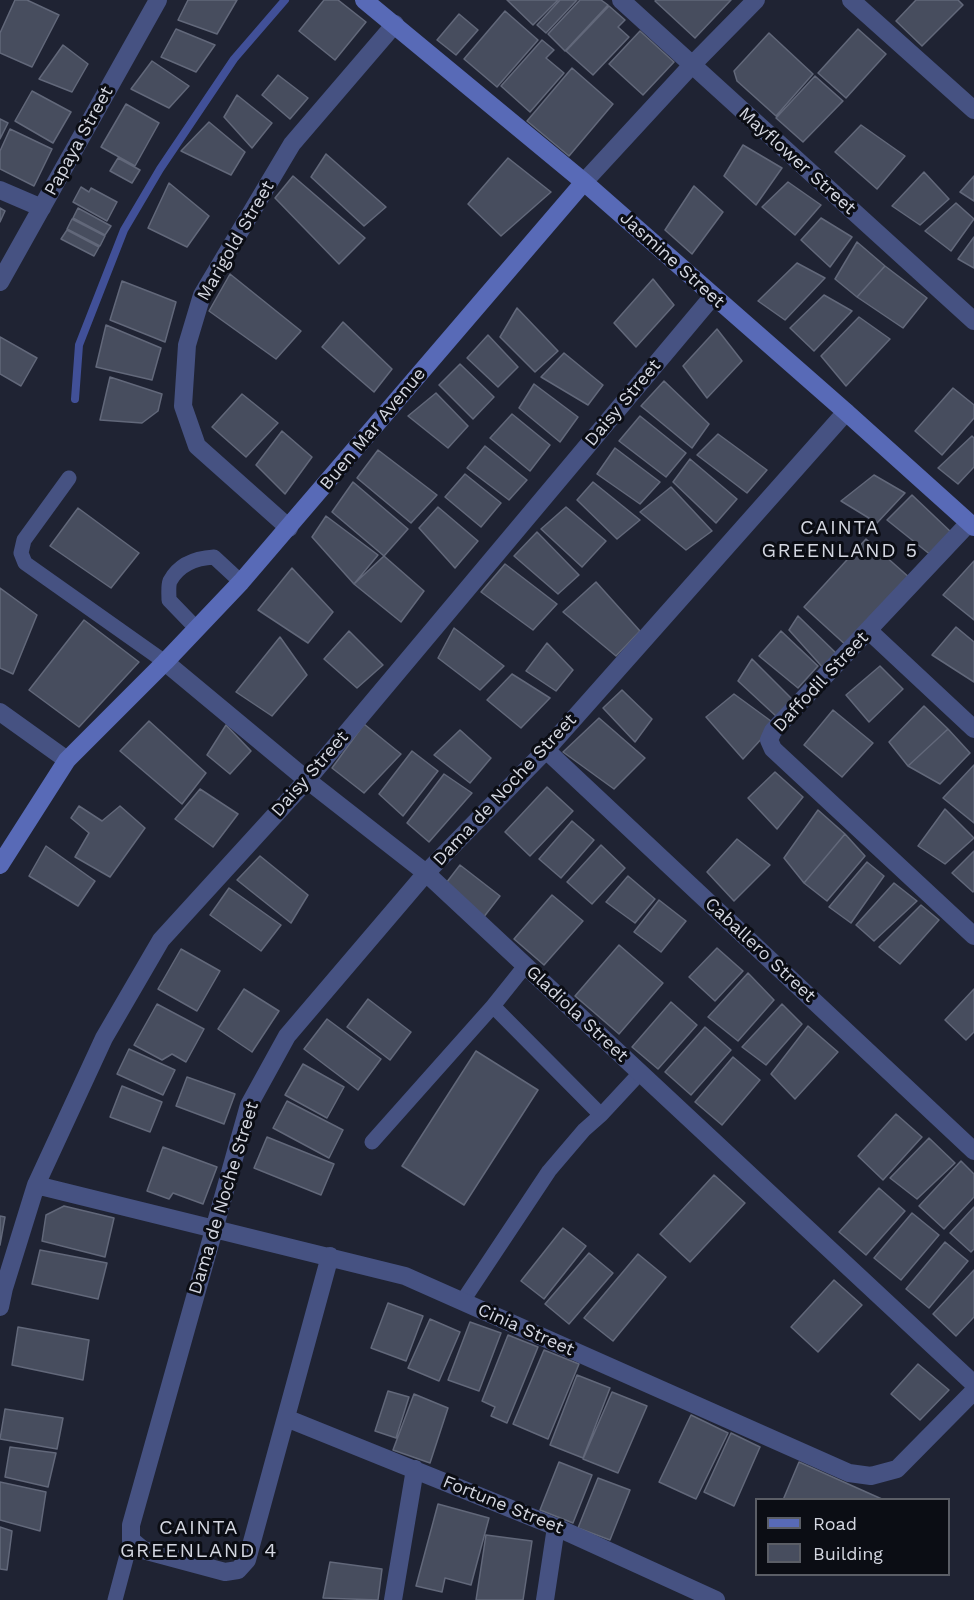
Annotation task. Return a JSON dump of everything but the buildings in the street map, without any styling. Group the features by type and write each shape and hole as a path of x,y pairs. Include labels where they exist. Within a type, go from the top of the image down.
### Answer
{"street":[{"name":"Papaya Street","path":"0,282 158,0"},
{"name":"Jasmine Street","path":"364,0 584,182 846,411 972,525"},
{"name":"Mayflower Street","path":"621,0 974,321"},
{"name":"Buen Mar Avenue","path":"0,865 67,760 241,582 584,182 692,65 756,0"},
{"path":"850,0 974,110"},
{"name":"Marigold Street","path":"289,528 197,446 183,406 187,345 202,295 292,144 395,24"},
{"path":"0,190 42,208"},
{"name":"Daisy Street","path":"0,1307 36,1185 104,1038 161,940 307,780 713,296"},
{"name":"Dama de Noche Street","path":"131,1540 131,1525 249,1105 287,1036 426,873 546,750 846,411"},
{"name":"Daffodil Street","path":"972,525 868,630 773,731 769,741 773,749 974,936"},
{"path":"868,630 974,729"},
{"name":"Gladiola Street","path":"165,662 307,780 426,873 974,1384"},
{"path":"0,712 67,760"},
{"name":"Caballero Street","path":"546,750 974,1151"},
{"name":"Cinia Street","path":"36,1185 405,1276 849,1473 872,1476 897,1469 974,1391"},
{"path":"131,1540 143,1550 225,1572 238,1570 247,1560 330,1256"},
{"name":"Fortune Street","path":"286,1418 556,1527 716,1600"},
{"path":"393,1600 415,1469"},
{"path":"545,1600 556,1527"}],"lane":[{"path":"69,478 24,540 21,553 25,563 165,662"},
{"path":"197,629 169,600 170,582 183,566 197,558 214,557 241,582"},
{"path":"372,1142 493,1006 525,966"},
{"path":"493,1006 601,1115"},
{"path":"462,1302 549,1171 584,1130 640,1073"},
{"path":"115,1600 131,1540"}],"waterway":[{"path":"75,399 79,345 124,230 160,169 234,59 285,0"}],"district":[{"name":"CAINTA GREENLAND 5","path":"840,540"},
{"name":"CAINTA GREENLAND 4","path":"199,1540"}]}
